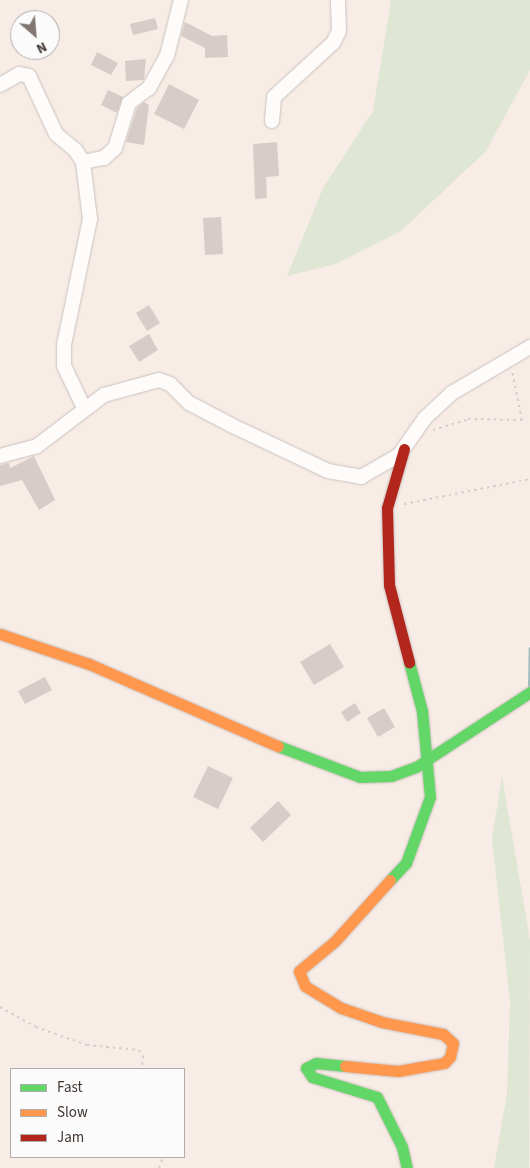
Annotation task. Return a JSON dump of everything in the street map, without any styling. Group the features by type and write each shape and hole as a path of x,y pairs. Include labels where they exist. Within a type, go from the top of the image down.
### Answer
{"street":[{"path":"82,162 104,158 115,148 129,103 154,82 167,56 181,0"},
{"path":"272,121 274,96 333,43 339,31 338,0"},
{"path":"0,86 19,74 29,76 56,134 76,151 82,162 90,219 64,344 64,366 84,408"},
{"path":"0,456 37,446 84,408 104,395 159,380 170,384 189,403 346,476 361,477 375,472 404,449 425,418 452,393 530,347"},
{"path":"404,449 388,508 392,607 415,674 426,761 431,781 430,797 406,864 335,940 299,972 305,986 341,1008 382,1022 443,1034 453,1043 450,1058 444,1063 398,1070 316,1063 306,1068 312,1076 377,1097 402,1147 407,1168"},
{"path":"0,634 89,664 346,774 382,777 426,761 530,692"}],"path":[{"path":"430,432 468,419 522,420 512,382 515,357"},
{"path":"388,508 530,479"},
{"path":"0,1007 36,1027 88,1045 139,1050 143,1056 142,1068"}],"green space":[{"path":"391,0 530,0 530,70 486,151 401,231 336,264 287,276 323,188 373,111"},
{"path":"502,776 530,940 529,1168 494,1168 507,1094 510,1001 492,839"}],"building":[{"path":"155,18 158,29 133,35 130,24"},
{"path":"185,22 212,36 227,35 228,57 205,58 205,48 181,36"},
{"path":"97,52 118,63 111,75 91,65"},
{"path":"146,59 144,80 126,81 125,61"},
{"path":"169,84 199,100 184,129 154,114"},
{"path":"108,90 123,97 117,113 101,105"},
{"path":"144,102 149,105 144,145 126,142 137,108"},
{"path":"277,142 279,176 266,177 267,198 255,199 253,144"},
{"path":"221,217 223,254 205,255 203,218"},
{"path":"149,305 160,323 147,331 136,313"},
{"path":"149,334 158,350 139,362 129,346"},
{"path":"34,456 55,500 39,510 22,480 0,486 0,465 9,463 10,468"},
{"path":"330,644 344,667 314,685 300,662"},
{"path":"45,677 52,690 25,704 18,691"},
{"path":"355,703 361,713 347,722 341,712"},
{"path":"384,708 395,727 378,737 367,718"},
{"path":"208,766 233,778 218,809 193,797"},
{"path":"278,801 291,815 263,842 250,828"}],"waterway":[{"path":"529,687 530,648"}],"traffic: fast":[{"path":"390,880 406,863 430,797 422,711 409,662"},
{"path":"278,746 360,777 391,776 416,767 530,692"},
{"path":"345,1066 316,1063 306,1068 312,1077 377,1097 402,1147 407,1168"}],"traffic: slow":[{"path":"0,634 89,664 278,746"},
{"path":"345,1066 398,1071 444,1063 450,1057 453,1043 443,1034 382,1022 341,1008 305,986 299,971 335,941 390,880"}],"traffic: jam":[{"path":"404,449 387,508 389,585 409,662"}]}
